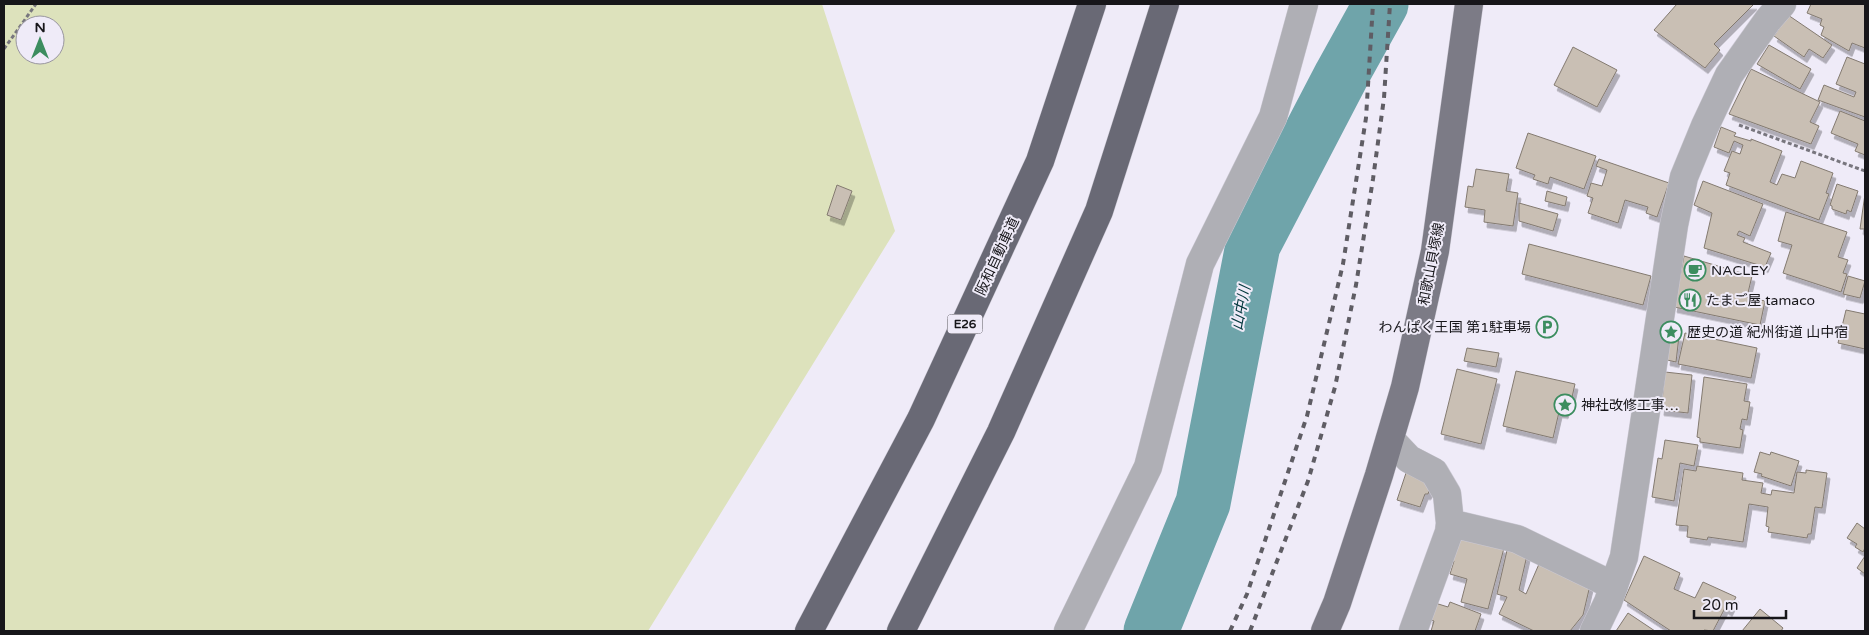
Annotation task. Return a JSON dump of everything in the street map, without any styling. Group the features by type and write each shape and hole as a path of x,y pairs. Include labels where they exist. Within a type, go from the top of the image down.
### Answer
{"highway":[{"name":"阪和自動車道","path":"809,631 921,419 1040,161 1092,4"},
{"path":"901,631 1002,432 1099,211 1165,4"}],"main road":[{"name":"和歌山貝塚線","path":"1325,631 1340,594 1405,387 1435,251 1469,4"}],"street":[{"path":"1068,631 1148,467 1200,264 1273,117 1304,4"},
{"path":"1594,631 1614,586 1624,557 1674,226 1684,177 1729,74 1768,20 1782,4"},
{"path":"1390,438 1410,459 1434,472 1447,494 1449,532 1413,631"},
{"path":"1450,523 1517,539 1614,586"}],"path":[{"path":"4,49 36,4"},
{"path":"1710,115 1865,171"}],"green space":[{"path":"4,4 822,4 895,231 648,631 4,631"}],"building":[{"path":"1677,4 1754,4 1714,44 1720,50 1705,68 1654,30"},
{"path":"1811,4 1865,4 1865,48 1852,43 1849,51 1821,35 1824,27 1820,25 1822,19 1807,13"},
{"path":"1788,15 1832,45 1823,58 1809,49 1804,57 1774,36"},
{"path":"1769,45 1811,69 1800,89 1757,64"},
{"path":"1573,47 1617,70 1597,107 1554,85"},
{"path":"1847,57 1865,64 1865,117 1818,100 1824,85 1854,97 1856,92 1836,84"},
{"path":"1751,69 1820,102 1810,122 1819,126 1811,144 1729,114"},
{"path":"1840,111 1865,121 1865,155 1855,151 1858,144 1831,133"},
{"path":"1721,127 1736,133 1734,136 1751,141 1751,139 1782,151 1770,182 1777,185 1782,174 1795,178 1801,161 1833,173 1826,193 1829,194 1819,220 1726,185 1730,173 1724,171 1732,151 1740,154 1743,145 1734,141 1729,153 1714,147"},
{"path":"1528,133 1596,156 1584,189 1550,177 1548,184 1533,179 1535,175 1516,168"},
{"path":"1599,159 1669,183 1657,217 1646,213 1648,207 1625,200 1618,223 1588,213 1593,198 1587,196 1591,183 1602,186 1607,170 1596,166"},
{"path":"1476,169 1509,174 1506,191 1518,193 1513,226 1484,222 1485,210 1465,207 1468,186 1473,187"},
{"path":"1703,181 1763,204 1750,236 1739,231 1737,235 1745,238 1743,242 1771,253 1765,267 1704,248 1712,213 1694,205"},
{"path":"1837,184 1858,191 1851,212 1847,210 1846,214 1832,209 1830,205"},
{"path":"837,185 852,191 841,220 827,215"},
{"path":"1547,191 1567,197 1565,206 1545,201"},
{"path":"1865,194 1865,229 1860,229"},
{"path":"1519,203 1558,214 1553,231 1519,221"},
{"path":"1786,212 1847,232 1838,257 1848,260 1843,273 1847,274 1841,292 1783,273 1792,245 1778,241"},
{"path":"1529,244 1651,276 1643,305 1522,274"},
{"path":"1684,256 1752,276 1747,297 1765,301 1760,325 1674,307"},
{"path":"1848,276 1865,281 1860,298 1843,294"},
{"path":"1846,310 1865,314 1865,349 1838,343"},
{"path":"1685,333 1757,348 1751,378 1678,364"},
{"path":"1670,335 1679,336 1676,362 1667,360"},
{"path":"1467,348 1499,353 1496,367 1464,361"},
{"path":"1457,369 1497,379 1481,444 1441,434"},
{"path":"1516,371 1575,384 1570,406 1567,406 1565,413 1559,412 1553,438 1503,426"},
{"path":"1665,372 1692,375 1688,413 1661,410"},
{"path":"1704,377 1747,384 1744,401 1750,402 1747,420 1742,419 1740,429 1743,430 1740,448 1700,442 1700,438 1697,437"},
{"path":"1665,440 1698,445 1694,466 1680,463 1674,501 1652,497 1658,458 1662,459"},
{"path":"1760,452 1770,455 1771,452 1799,461 1791,486 1754,472"},
{"path":"1697,466 1743,473 1742,480 1763,483 1761,493 1771,495 1772,490 1794,493 1797,472 1806,473 1806,470 1827,473 1822,508 1815,507 1811,534 1808,534 1807,538 1768,532 1769,527 1766,526 1768,507 1749,504 1743,542 1708,537 1707,540 1687,537 1688,526 1676,525 1684,469 1696,471"},
{"path":"1407,470 1433,479 1428,494 1425,494 1420,507 1397,500"},
{"path":"1857,523 1865,529 1865,548 1863,552 1855,547 1857,544 1847,538"},
{"path":"1461,538 1504,548 1488,609 1461,602 1467,579 1450,574 1454,561 1450,561"},
{"path":"1508,546 1528,551 1519,590 1526,594 1539,564 1591,581 1583,615 1570,631 1534,631 1499,614 1507,597 1497,594"},
{"path":"1644,556 1680,573 1674,589 1695,598 1703,582 1736,597 1729,611 1725,608 1713,631 1671,631 1624,600"},
{"path":"1865,556 1865,574 1857,568"},
{"path":"1450,602 1481,614 1475,631 1431,631 1434,621 1429,619 1435,603 1448,607"},
{"path":"1760,609 1783,628 1781,631 1742,631"},
{"path":"1628,613 1655,631 1616,631"}],"waterway":[{"name":"山中川","path":"1151,631 1203,503 1253,245 1341,76 1381,4"}],"railway":[{"path":"1230,631 1247,594 1307,416 1343,264 1366,118 1373,4"},
{"path":"1250,631 1308,481 1335,387 1356,285 1373,179 1384,98 1390,4"}],"place":[{"name":"NACLEY","path":"1695,270"},
{"name":"たまご屋 tamaco","path":"1690,300"},
{"name":"わんぱく王国 第1駐車場","path":"1547,327"},
{"name":"歴史の道 紀州街道 山中宿","path":"1671,332"},
{"name":"神社改修工事…","path":"1565,405"}]}
